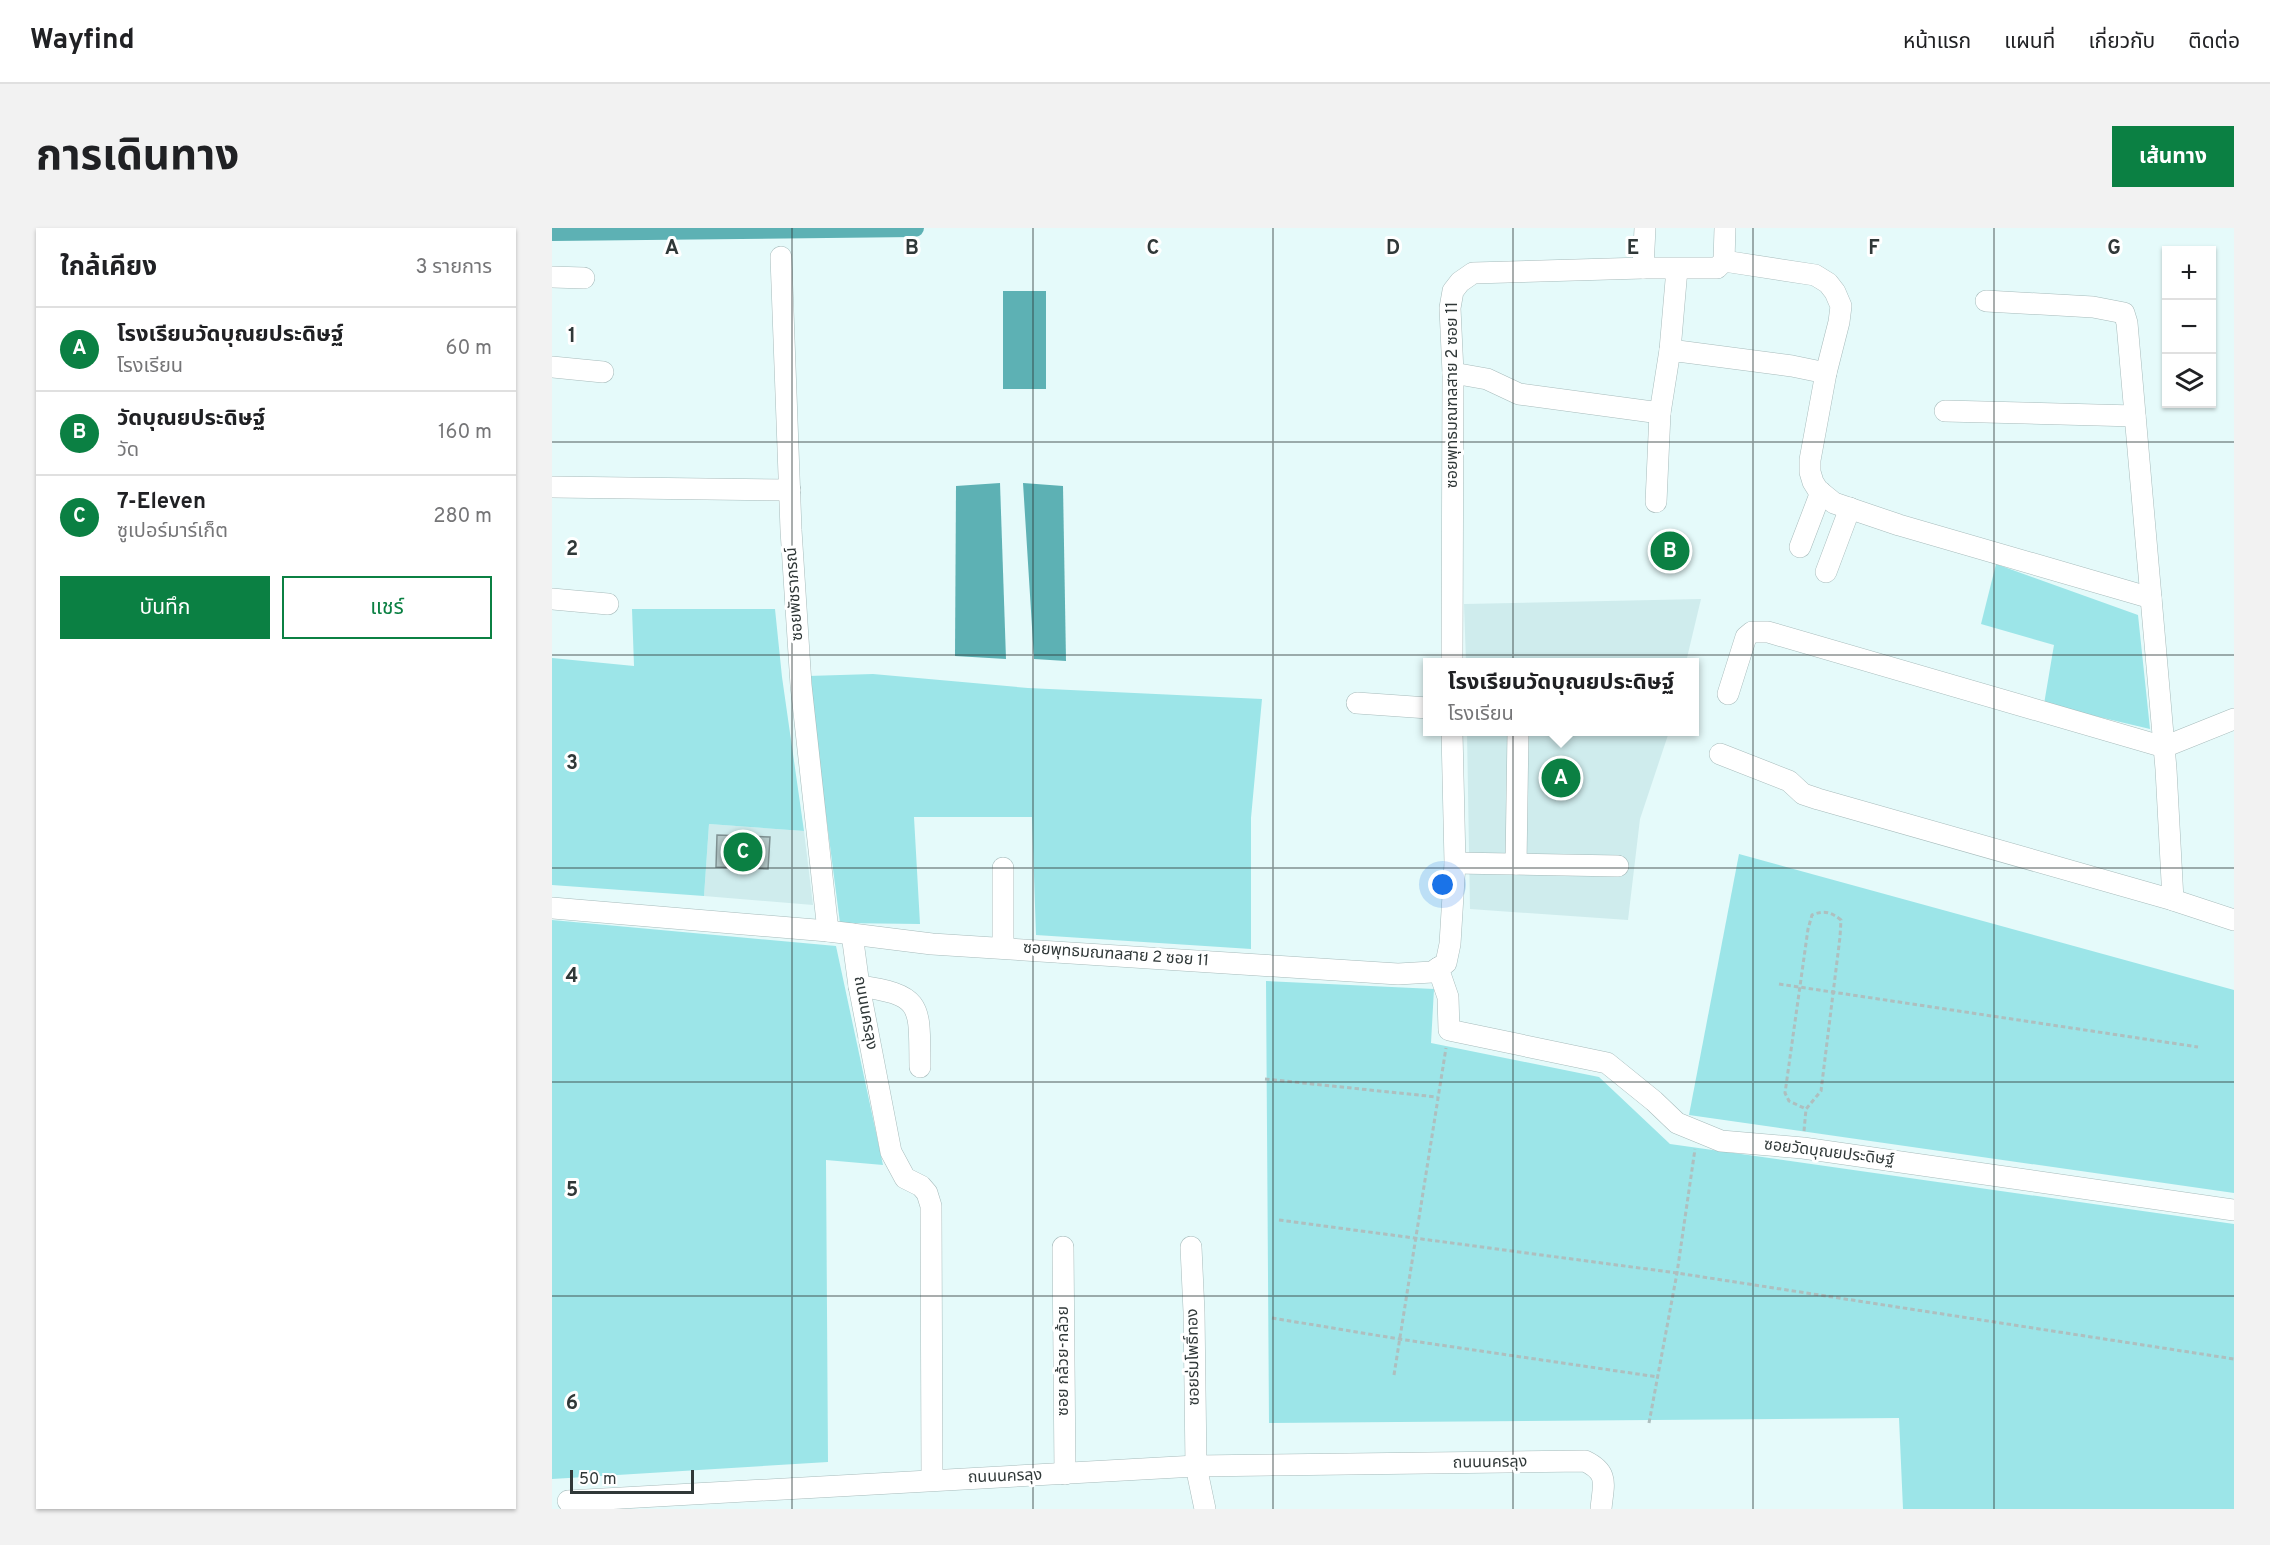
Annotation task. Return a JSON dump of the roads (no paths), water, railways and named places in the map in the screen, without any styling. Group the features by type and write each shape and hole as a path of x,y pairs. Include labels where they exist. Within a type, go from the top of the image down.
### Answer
{"street":[{"path":"1725,231 1724,261 1815,275 1828,283 1841,306 1810,460 1810,472 1818,490 1834,503 1899,525 2151,598"},
{"path":"1643,268 1645,237"},
{"name":"ซอยพัชราภรณ์","path":"781,256 791,530 801,685 828,931"},
{"name":"ซอยพุทธมณฑลสาย 2 ซอย 11","path":"1452,658 1453,373 1450,308 1453,291 1473,273 1717,268 1724,261"},
{"path":"1656,502 1660,413 1670,350 1677,269"},
{"path":"552,277 584,278"},
{"path":"1986,301 2094,307 2124,313 2127,323 2164,747 2173,900"},
{"path":"1670,350 1792,366 1826,373"},
{"path":"552,367 603,372"},
{"path":"1453,373 1487,379 1519,394 1660,413"},
{"path":"1945,411 2135,416"},
{"path":"552,487 790,490"},
{"path":"1800,547 1821,492"},
{"path":"1826,572 1850,507"},
{"path":"552,599 608,604"},
{"path":"1728,693 1746,636 1752,632 1768,632 2164,747 2234,719"},
{"path":"1357,702 1423,708"},
{"path":"1438,968 1446,963 1450,944 1455,863 1452,736"},
{"path":"1516,864 1518,736"},
{"path":"1720,754 1789,781 1803,794 1818,799 2173,900 2234,920"},
{"path":"1455,863 1618,866"},
{"path":"1004,868 1004,948"},
{"name":"ซอยพุทธมณฑลสาย 2 ซอย 11","path":"552,908 828,931 932,944 1398,975 1432,972 1438,968"},
{"name":"ถนนนครลุง","path":"852,934 859,986 891,1152 905,1178 921,1186 927,1193 931,1206 933,1480 1196,1466 1585,1461 1602,1472 1604,1479 1601,1509"},
{"name":"ซอยวัดบุณยประดิษฐ์","path":"1438,968 1448,997 1449,1030 1607,1063 1677,1123 1697,1133 1721,1140 1803,1148 2234,1210"},
{"path":"859,986 884,990 909,999 919,1016 920,1067"},
{"name":"ซอย กล้วย-กล้วย","path":"1063,1247 1065,1474"},
{"name":"ซอยร่มโพธิ์ทอง","path":"1191,1247 1196,1466 1205,1509"},
{"path":"568,1501 933,1480"}],"waterway":[{"path":"552,232 915,228"}],"place":[{"name":"วัดบุณยประดิษฐ์","path":"1670,551"},
{"name":"โรงเรียนวัดบุณยประดิษฐ์","path":"1561,778"},
{"name":"7-Eleven","path":"743,852"}]}
